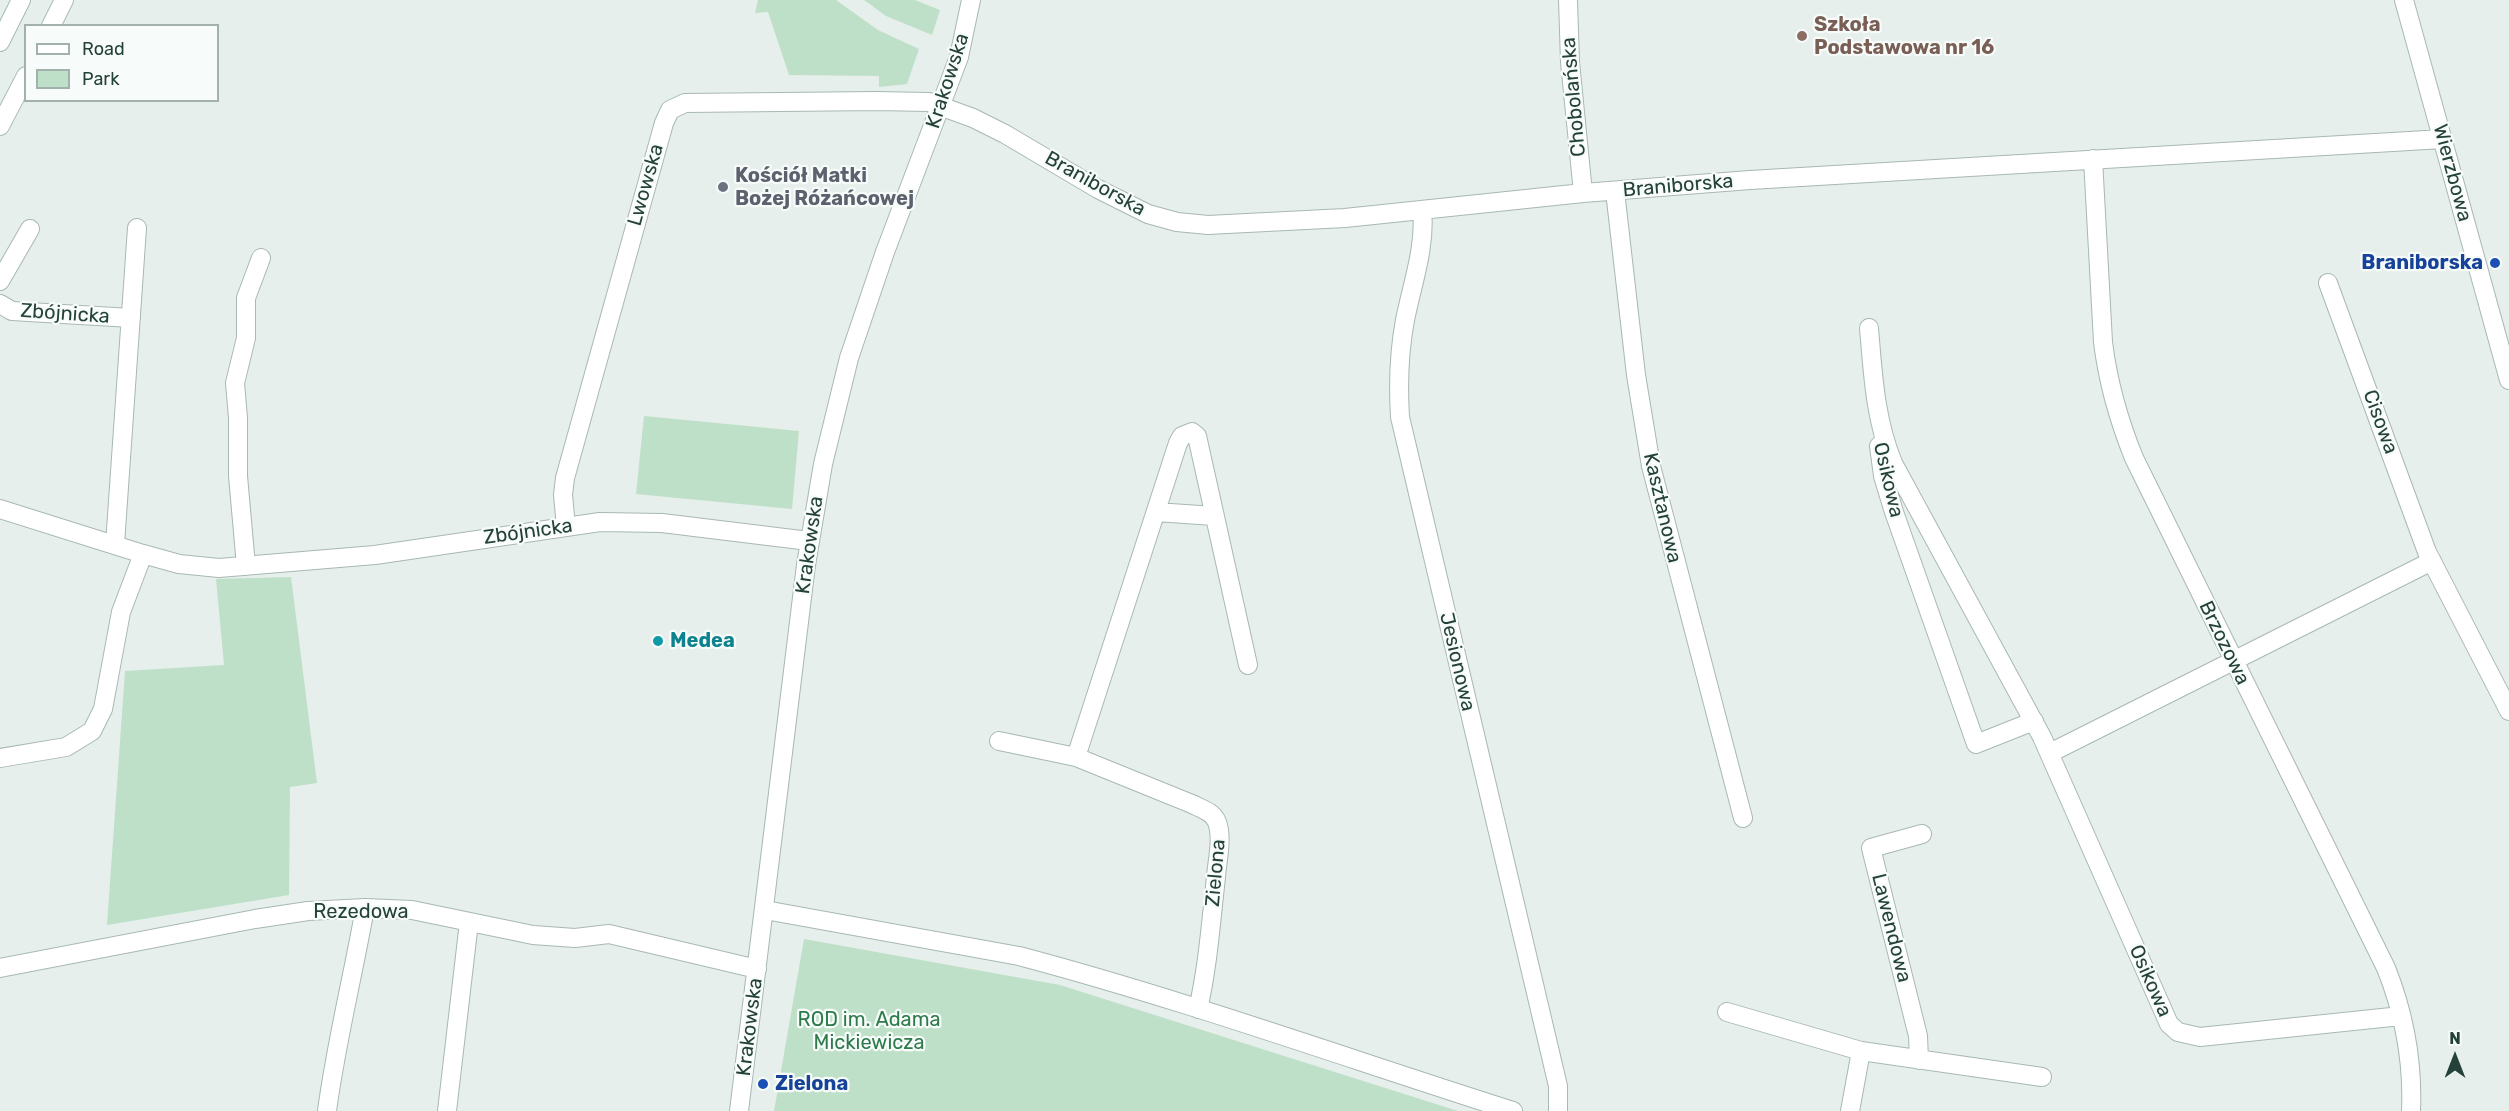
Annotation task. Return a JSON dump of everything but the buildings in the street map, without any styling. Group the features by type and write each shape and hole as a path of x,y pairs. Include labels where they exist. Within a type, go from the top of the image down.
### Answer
{"street":[{"path":"0,42 21,0"},
{"path":"52,24 64,0"},
{"name":"Krakowska","path":"739,1111 809,542 831,428 849,358 885,252 959,57 971,0"},
{"name":"Chobolańska","path":"1568,0 1570,63 1583,193"},
{"name":"Wierzbowa","path":"2404,0 2509,380"},
{"path":"0,126 24,80"},
{"name":"Lwowska","path":"566,527 563,495 565,478 644,188 670,110 693,102 913,101 941,106"},
{"name":"Braniborska","path":"941,106 973,118 1005,134 1117,199 1162,220 1192,225 1269,224 1583,193 1750,180 2443,139"},
{"name":"Brzozowa","path":"2093,159 2103,342 2111,392 2134,458 2386,969 2401,1016 2409,1063 2411,1111"},
{"name":"Kasztanowa","path":"1615,191 1636,375 1651,466 1743,818"},
{"name":"Jesionowa","path":"1422,210 1423,234 1405,321 1399,367 1400,417 1558,1086 1558,1111"},
{"name":"Zbójnicka","path":"115,544 137,228"},
{"path":"0,281 30,229"},
{"path":"246,566 238,476 238,418 235,383 246,338 246,298 261,258"},
{"name":"Cisowa","path":"2328,283 2432,561 2509,711"},
{"name":"Zbójnicka","path":"0,304 12,311 131,318"},
{"name":"Osikowa","path":"1869,328 1883,476 1976,744 2034,721"},
{"name":"Osikowa","path":"1875,399 1881,431 1893,463 2050,753 2163,1015 2169,1024 2178,1032 2200,1037 2401,1016"},
{"path":"1076,757 1178,443 1182,436 1191,432 1197,436 1248,665"},
{"name":"Zbójnicka","path":"0,508 142,554 199,567 246,566 375,555 566,527 633,520 809,542"},
{"path":"1156,512 1214,516"},
{"path":"1911,558 1938,548"},
{"path":"0,758 66,747 92,731 103,709 120,612 142,554"},
{"path":"2050,753 2432,561"},
{"name":"Zielona","path":"999,741 1076,757 1210,812 1216,820 1219,829 1219,848 1211,925 1198,1009"},
{"name":"Lawendowa","path":"1919,1060 1918,1036 1871,849 1922,834"},
{"path":"327,1111 333,1067 349,999 365,908"},
{"name":"Rezedowa","path":"0,968 255,919 308,911 365,908 412,910 533,935 559,938 609,934 757,969"},
{"path":"765,910 1018,956 1090,975 1513,1111"},
{"path":"447,1111 469,922"},
{"path":"1727,1012 1862,1051 2042,1077"},
{"path":"1850,1111 1862,1051"}],"green space":[{"path":"758,0 836,0 878,30 919,49 907,84 879,87 879,76 789,75 768,12 755,13"},
{"path":"864,0 915,0 940,10 932,35 886,16"},
{"path":"644,416 799,431 792,509 636,494"},
{"path":"291,577 317,783 290,787 289,895 107,925 125,671 224,665 216,579"},
{"name":"ROD im. Adama Mickiewicza","path":"804,939 1060,985 1458,1111 774,1111"}],"place":[{"name":"Szkoła Podstawowa nr 16","path":"1802,36"},
{"name":"Kościół Matki Bożej Różańcowej","path":"723,187"},
{"name":"Braniborska","path":"2495,263"},
{"name":"Medea","path":"658,641"},
{"name":"Zielona","path":"763,1084"}]}
